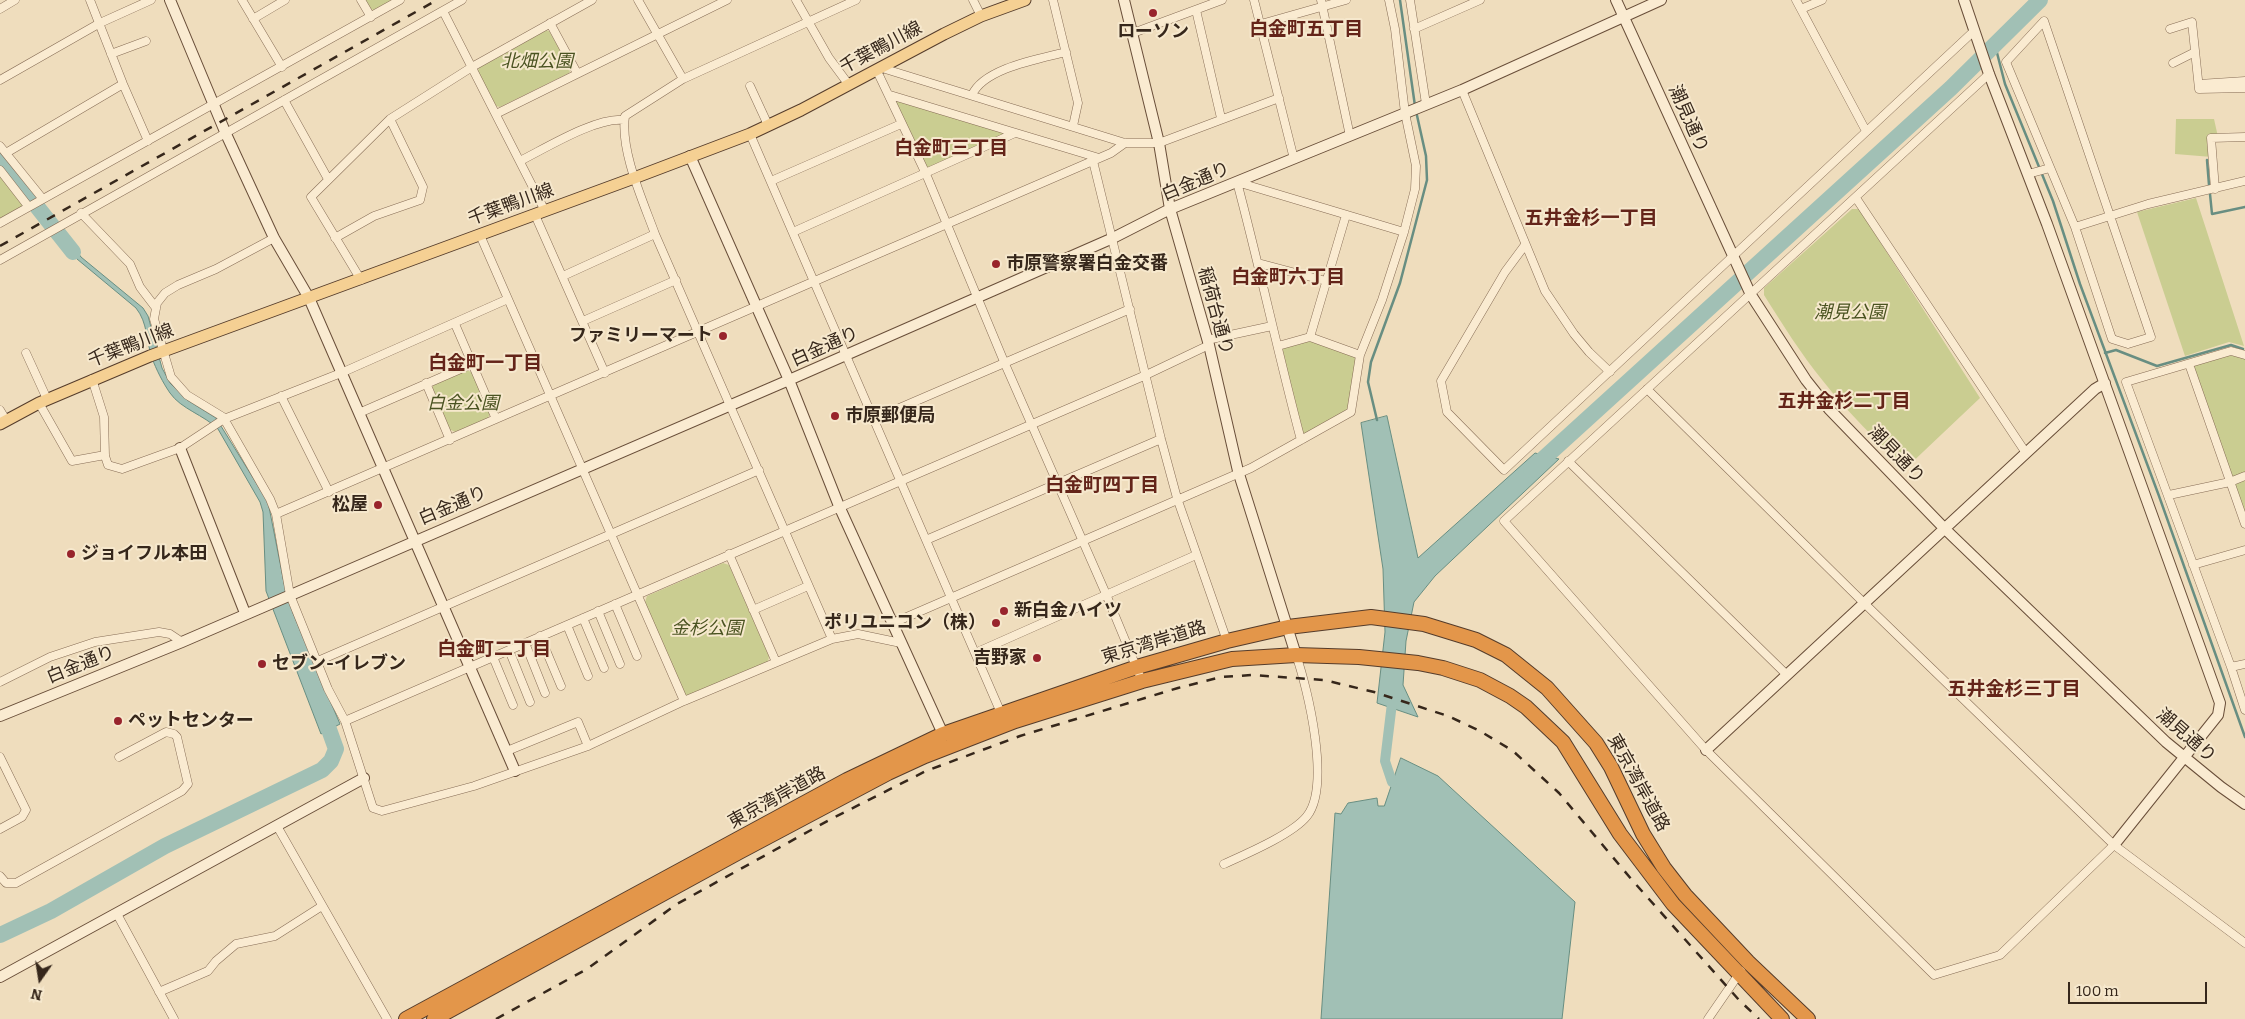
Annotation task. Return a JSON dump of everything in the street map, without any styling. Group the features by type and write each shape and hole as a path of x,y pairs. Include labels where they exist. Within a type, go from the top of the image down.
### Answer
{"highway":[{"name":"東京湾岸道路","path":"406,1019 847,780 943,734 1136,667 1227,641 1288,627 1359,618 1398,619 1424,624 1476,640 1506,655 1532,675 1561,702 1596,743 1615,775 1643,834 1664,868 1686,895 1748,962 1808,1019"},
{"name":"東京湾岸道路","path":"434,1019 739,852 888,773 925,756 1015,721 1142,681 1232,659 1296,655 1352,657 1418,663 1463,673 1510,696 1546,725 1563,742 1620,834 1673,904 1782,1019"}],"main road":[{"name":"千葉鴨川線","path":"2,418 158,353 361,280 750,134 981,16 1025,0"}],"street":[{"path":"0,8 15,0"},
{"path":"90,0 148,141"},
{"path":"0,80 100,23 151,0"},
{"path":"170,0 226,134 274,238 309,298 516,771"},
{"path":"242,0 282,66"},
{"path":"253,19 285,0"},
{"path":"361,0 371,17"},
{"path":"0,223 400,0"},
{"path":"0,260 462,0"},
{"path":"361,280 311,197 390,119 472,67 592,0"},
{"path":"638,0 683,79"},
{"path":"496,114 727,0"},
{"path":"796,0 849,85"},
{"path":"832,639 655,234 634,178 624,116 683,79 856,0"},
{"path":"973,0 981,16"},
{"path":"1053,0 1078,103 1073,126"},
{"name":"稲荷台通り","path":"1124,0 1159,143 1170,209 1208,343 1238,472 1296,655"},
{"path":"1133,32 1222,0"},
{"path":"1254,0 1294,159"},
{"path":"1261,24 1322,4 1346,0"},
{"path":"892,623 1177,498 1251,468 1351,412 1360,355 1382,300 1404,232 1415,189 1416,166 1405,112 1395,29 1389,0"},
{"path":"1410,0 1426,104"},
{"path":"1414,29 1480,0"},
{"name":"潮見通り","path":"1616,0 1751,296 1782,346 1829,409 1945,529 2183,757 2245,804"},
{"name":"白金通り","path":"0,716 182,642 245,613 731,406 977,296 1113,238 1170,209 1462,90 1661,0"},
{"path":"1796,0 1866,130"},
{"path":"1801,9 1822,0"},
{"path":"1964,0 1989,74 2105,383 2220,703 2218,715 2114,845 2000,955 1934,976 1706,750 1504,521 1568,460 1751,296 1989,74"},
{"path":"1322,4 1350,136"},
{"path":"1196,10 1222,118"},
{"path":"442,11 520,161 563,276 605,372"},
{"path":"2044,21 2111,216 2150,337 2128,344 2112,338 2075,227 2050,168 2006,62 2044,21"},
{"path":"2170,30 2192,22 2199,89 2245,88"},
{"path":"550,23 577,73"},
{"path":"1525,245 1505,272 1441,381 1447,412 1504,470 1733,258 1866,130 1974,30"},
{"path":"111,54 146,41"},
{"path":"972,95 975,88 1005,68 1066,52"},
{"path":"2173,63 2195,52"},
{"path":"879,69 972,95 1125,143 1159,143 1278,98"},
{"path":"879,69 901,124 926,174 945,224 1083,540 1142,681"},
{"path":"2198,84 2245,81"},
{"path":"6,154 123,84"},
{"path":"750,86 768,125"},
{"path":"1462,90 1545,291 1562,318 1589,352 1610,372"},
{"path":"890,95 1096,159"},
{"path":"284,100 328,180"},
{"path":"335,238 374,216 420,200 423,187 390,119"},
{"path":"520,161 594,125 613,119 624,120"},
{"path":"770,181 901,124"},
{"path":"793,232 1015,133"},
{"path":"750,134 1001,713"},
{"path":"2215,189 2211,138 2245,137"},
{"path":"276,514 758,308 945,224 1111,153 1125,143"},
{"path":"0,146 42,198"},
{"path":"690,156 790,380 839,506 943,734"},
{"path":"1096,159 1161,440 1177,498 1227,641"},
{"path":"2028,174 2050,168"},
{"path":"0,170 28,206"},
{"path":"2075,227 2162,200 2245,181"},
{"path":"1236,182 1404,232"},
{"path":"1236,182 1258,262 1301,440"},
{"path":"1856,198 2026,453"},
{"path":"81,213 130,264 140,287 156,308"},
{"path":"1310,337 1346,215"},
{"path":"563,276 655,234"},
{"path":"480,235 684,701"},
{"path":"274,238 216,269 178,285 165,293 156,308 154,319 158,353 168,373 178,386 222,421 263,486 276,514 290,595 328,689 345,721 373,808 382,811 474,786 588,746 684,701 832,639 858,634 902,643"},
{"path":"1258,262 1326,281"},
{"path":"584,321 676,280"},
{"path":"92,379 104,417 105,455 108,464 122,469 180,448 222,421 341,373 508,299"},
{"path":"874,419 1130,309"},
{"path":"455,324 496,419"},
{"path":"345,721 1146,375 1208,343 1272,326"},
{"path":"1278,346 1310,337 1360,355"},
{"path":"2245,355 2231,350 2126,382 2232,667 2245,710"},
{"path":"26,353 43,401 72,461 105,455"},
{"path":"359,413 472,364"},
{"path":"2189,364 2245,524"},
{"path":"426,383 450,440"},
{"path":"1706,750 2026,453 2105,383"},
{"path":"1647,389 1864,603 2114,845 2245,943"},
{"path":"281,396 329,492"},
{"path":"926,540 1161,440"},
{"path":"180,448 245,613"},
{"path":"1568,460 1787,675"},
{"path":"318,661 759,470"},
{"path":"2169,496 2230,482 2245,476"},
{"path":"2193,565 2245,550"},
{"path":"729,554 776,662"},
{"path":"975,653 1196,555"},
{"path":"753,610 808,586"},
{"path":"615,604 637,656"},
{"path":"598,611 620,664"},
{"path":"583,618 604,668"},
{"path":"567,625 588,676"},
{"path":"0,682 50,657 95,642 159,632 170,634 182,642"},
{"path":"540,636 561,686"},
{"path":"525,643 545,693"},
{"path":"509,650 530,702"},
{"path":"1224,864 1270,841 1300,823 1312,808 1317,786 1318,770 1314,733 1304,678 1296,655"},
{"path":"493,657 513,705"},
{"path":"2232,667 2245,664"},
{"path":"507,751 578,722 588,746"},
{"path":"0,876 6,883 16,883 182,791 188,784 177,738 171,732 166,732 119,757"},
{"path":"0,757 26,810 22,817 0,829"},
{"path":"0,977 364,778"},
{"path":"277,826 387,1019"},
{"path":"159,992 208,971 216,961 236,944 275,936 322,906"},
{"path":"116,914 174,1019"},
{"path":"1708,1019 1748,962"}],"green space":[{"path":"365,0 392,0 374,10 370,9"},
{"name":"北畑公園","path":"545,30 549,31 571,69 569,73 500,107 496,106 478,71 479,67"},
{"path":"890,95 1015,133 926,174"},
{"path":"2176,119 2214,119 2218,137 2211,138 2212,157 2175,154"},
{"path":"0,170 28,206 0,223"},
{"path":"2196,198 2244,346 2229,342 2185,356 2137,212"},
{"name":"潮見公園","path":"1852,209 1859,209 1980,398 1905,469 1823,381 1764,295 1764,288"},
{"path":"1310,337 1360,355 1351,412 1301,440 1278,346"},
{"path":"2231,351 2245,355 2245,524 2189,364"},
{"name":"白金公園","path":"465,370 472,372 490,412 488,419 455,432 449,429 432,389 434,383"},
{"name":"金杉公園","path":"723,563 729,565 769,656 768,662 691,697 684,694 645,602 647,596"}],"water":[{"path":"63,232 81,257 143,308 148,316 162,368 170,383 187,400 216,418 268,502 284,583 293,613 340,724 321,734 266,591 263,512 260,502 218,429 186,408 167,389 150,352 145,326 136,308 77,259 57,236"},
{"path":"1387,416 1418,558 1535,453 1559,459 1435,576 1414,602 1406,641 1403,685 1418,717 1377,703 1385,632 1383,569 1361,423"},
{"path":"1401,758 1438,776 1575,902 1562,1019 1321,1019 1335,813 1341,814 1348,803 1377,798 1378,806 1384,806"}],"waterway":[{"path":"1400,0 1415,106"},
{"path":"1531,470 1951,88 2040,0"},
{"path":"1995,45 2005,84 2053,201 2080,284 2159,496 2245,737"},
{"path":"1377,420 1368,382 1371,362 1400,283 1427,180 1426,156 1416,111"},
{"path":"0,160 73,252"},
{"path":"2207,160 2209,185"},
{"path":"2210,194 2212,214 2245,207"},
{"path":"2105,353 2116,350 2157,366 2231,345 2243,349"},
{"path":"1392,782 1385,761 1393,695"},
{"path":"0,935 51,911 165,846 322,770 331,761 336,749 322,710"}],"railway":[{"path":"0,246 437,0"},
{"path":"496,1019 587,969 677,904 831,819 926,771 1020,736 1178,688 1221,677 1252,675 1324,680 1374,692 1448,716 1480,731 1513,751 1559,793 1632,880 1739,1000 1759,1019"}],"place":[{"name":"ローソン","path":"1153,13"},
{"name":"市原警察署白金交番","path":"996,264"},
{"name":"ファミリーマート","path":"723,336"},
{"name":"市原郵便局","path":"835,416"},
{"name":"松屋","path":"378,505"},
{"name":"ジョイフル本田","path":"71,554"},
{"name":"新白金ハイツ","path":"1004,611"},
{"name":"ポリユニコン（株）","path":"996,623"},
{"name":"吉野家","path":"1037,658"},
{"name":"セブン-イレブン","path":"262,664"},
{"name":"ペットセンター","path":"118,721"}],"district":[{"name":"白金町五丁目","path":"1306,30"},
{"name":"白金町三丁目","path":"951,149"},
{"name":"五井金杉一丁目","path":"1591,219"},
{"name":"白金町六丁目","path":"1288,278"},
{"name":"白金町一丁目","path":"485,364"},
{"name":"五井金杉二丁目","path":"1844,402"},
{"name":"白金町四丁目","path":"1102,486"},
{"name":"白金町二丁目","path":"494,650"},
{"name":"五井金杉三丁目","path":"2014,690"}]}
